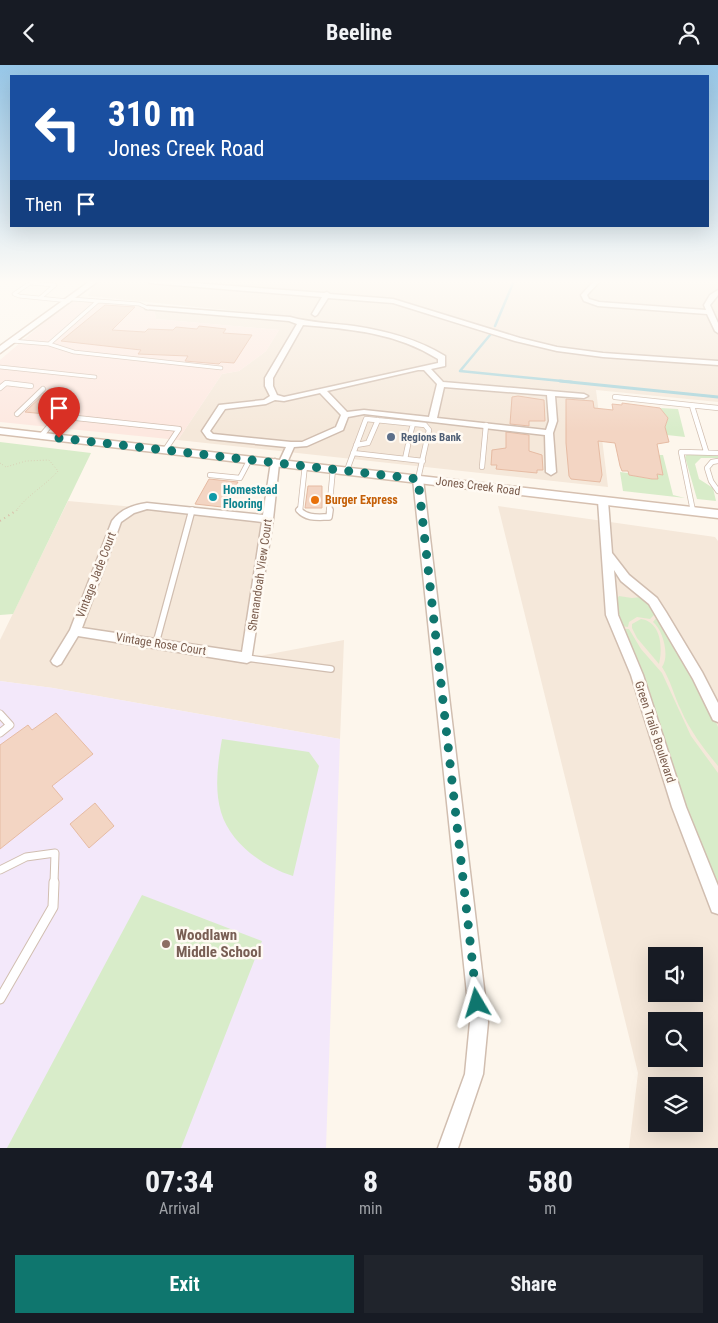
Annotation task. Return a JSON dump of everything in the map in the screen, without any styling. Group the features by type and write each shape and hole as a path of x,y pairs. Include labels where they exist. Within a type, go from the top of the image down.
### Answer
{"main road":[{"path":"1,348 25,332"},
{"name":"Jones Creek Road","path":"0,431 718,514"}],"street":[{"path":"274,397 269,386 269,378 296,332"},
{"path":"345,415 340,428 304,444 278,444 210,436 206,431 222,407 266,402 274,397 284,399 442,364 442,358 434,352 377,332"},
{"path":"491,332 537,344 581,351 718,363"},
{"path":"426,368 441,384 584,395"},
{"path":"433,419 441,384"},
{"path":"322,390 345,415"},
{"path":"551,393 553,421 549,433 552,472"},
{"path":"345,415 364,412 549,433"},
{"path":"276,462 278,444"},
{"path":"276,462 291,445"},
{"name":"Shenandoah View Court","path":"248,658 276,462"},
{"path":"418,479 479,1022 474,1074 448,1148"},
{"name":"Green Trails Boulevard","path":"603,501 609,555 612,615 637,675 679,807 718,906"},
{"name":"Vintage Jade Court","path":"57,661 75,631 117,521 121,515 138,507 146,506 268,519"},
{"name":"Green Trails Boulevard","path":"609,555 625,578 653,601 698,676 718,715"},
{"name":"Vintage Rose Court","path":"75,631 248,658"}],"lane":[{"path":"49,344 63,332"},
{"path":"12,341 49,344 74,352 221,368"},
{"path":"0,367 95,377"},
{"path":"0,387 6,383 31,386"},
{"path":"17,415 43,389"},
{"path":"615,397 718,409"},
{"path":"692,405 706,451"},
{"path":"41,436 58,416 179,429 165,450"},
{"path":"48,418 56,419"},
{"path":"347,470 366,419 425,425 429,429 418,479"},
{"path":"356,445 368,443 378,420"},
{"path":"410,435 413,424"},
{"path":"482,467 486,425"},
{"path":"405,459 408,445"},
{"path":"693,511 681,452 706,451 718,453"},
{"path":"353,453 423,461"},
{"path":"210,475 240,479 250,459"},
{"path":"718,461 707,465 711,481 718,491"},
{"path":"304,465 299,510 304,515 310,517 328,517 332,469"},
{"path":"156,643 192,510"},
{"path":"248,658 331,669"},
{"path":"0,715 10,725 0,733"},
{"path":"0,869 24,856 40,852 55,853 53,907 0,999"}],"path":[{"path":"0,463 6,467 26,461 49,460 58,471 46,485 24,499 15,512 0,521"}],"shaded area":[{"path":"33,332 278,332 266,351 239,371 222,374 178,440 0,422 0,360"},
{"path":"278,332 718,332 718,402 596,390 608,487 178,440 222,374 239,371 266,351"},
{"path":"68,501 268,519 248,658 344,640 340,739 53,688 0,681 0,640"},
{"path":"498,506 715,537 718,541 718,1148 629,1148 638,1073"},
{"name":"Woodlawn Middle School","path":"0,681 53,688 340,739 326,1148 0,1148"}],"green space":[{"path":"660,408 678,409 685,437 667,435 663,428 665,428 668,418"},
{"path":"0,442 91,453 13,614 0,615"},
{"path":"687,454 718,455 718,458 701,458 695,464 699,479 713,488 716,501 697,499 685,457"},
{"path":"658,455 663,455 673,495 685,498 623,491 620,472 651,479 657,474 662,475"},
{"path":"619,596 641,597 647,600 656,613 650,619 637,617 629,622 628,627 621,626 616,600"},
{"path":"657,617 700,687 718,727 718,766 689,725 662,667 665,650 660,631 653,622"},
{"path":"641,619 648,621 657,630 661,650 659,664 637,638 632,628 632,624"},
{"path":"629,629 641,649 662,673 691,736 718,773 718,890 687,812 622,631"},
{"path":"222,739 309,752 319,766 293,876 270,867 259,860 240,843 225,823 219,803 217,784"},
{"path":"142,895 262,941 181,1148 7,1148"}],"building":[{"path":"73,332 224,332 223,333 252,335 234,363 221,362 219,364 185,361 188,356 138,354 141,350 61,341"},
{"path":"49,389 68,391 45,414 25,412"},
{"path":"518,396 544,400 545,421 529,421 529,426 510,424 512,397"},
{"path":"566,399 593,401 594,408 613,410 612,404 622,405 622,403 660,408 668,418 665,427 669,442 657,444 663,475 657,474 658,479 652,479 629,475 628,471 622,471 615,443 598,441 602,475 600,482 571,479 569,476 566,443"},
{"path":"506,432 529,435 529,451 542,455 543,470 537,470 537,473 496,469 497,465 491,465 492,450 506,448"},
{"name":"Homestead Flooring","path":"209,479 238,482 222,507 195,504"},
{"name":"Burger Express","path":"308,486 322,486 322,508 305,508"},
{"path":"56,713 93,754 52,786 63,799 0,849 0,745 28,725 32,730"},
{"path":"95,803 114,826 89,848 70,824"}],"waterway":[{"path":"490,335 460,371 572,382"},
{"path":"560,381 718,397"}],"place":[{"name":"Regions Bank","path":"391,437"},
{"name":"Homestead Flooring","path":"213,497"},
{"name":"Burger Express","path":"315,500"},
{"name":"Woodlawn Middle School","path":"166,944"}],"route":[{"path":"59,438 418,479 477,1003"}]}
